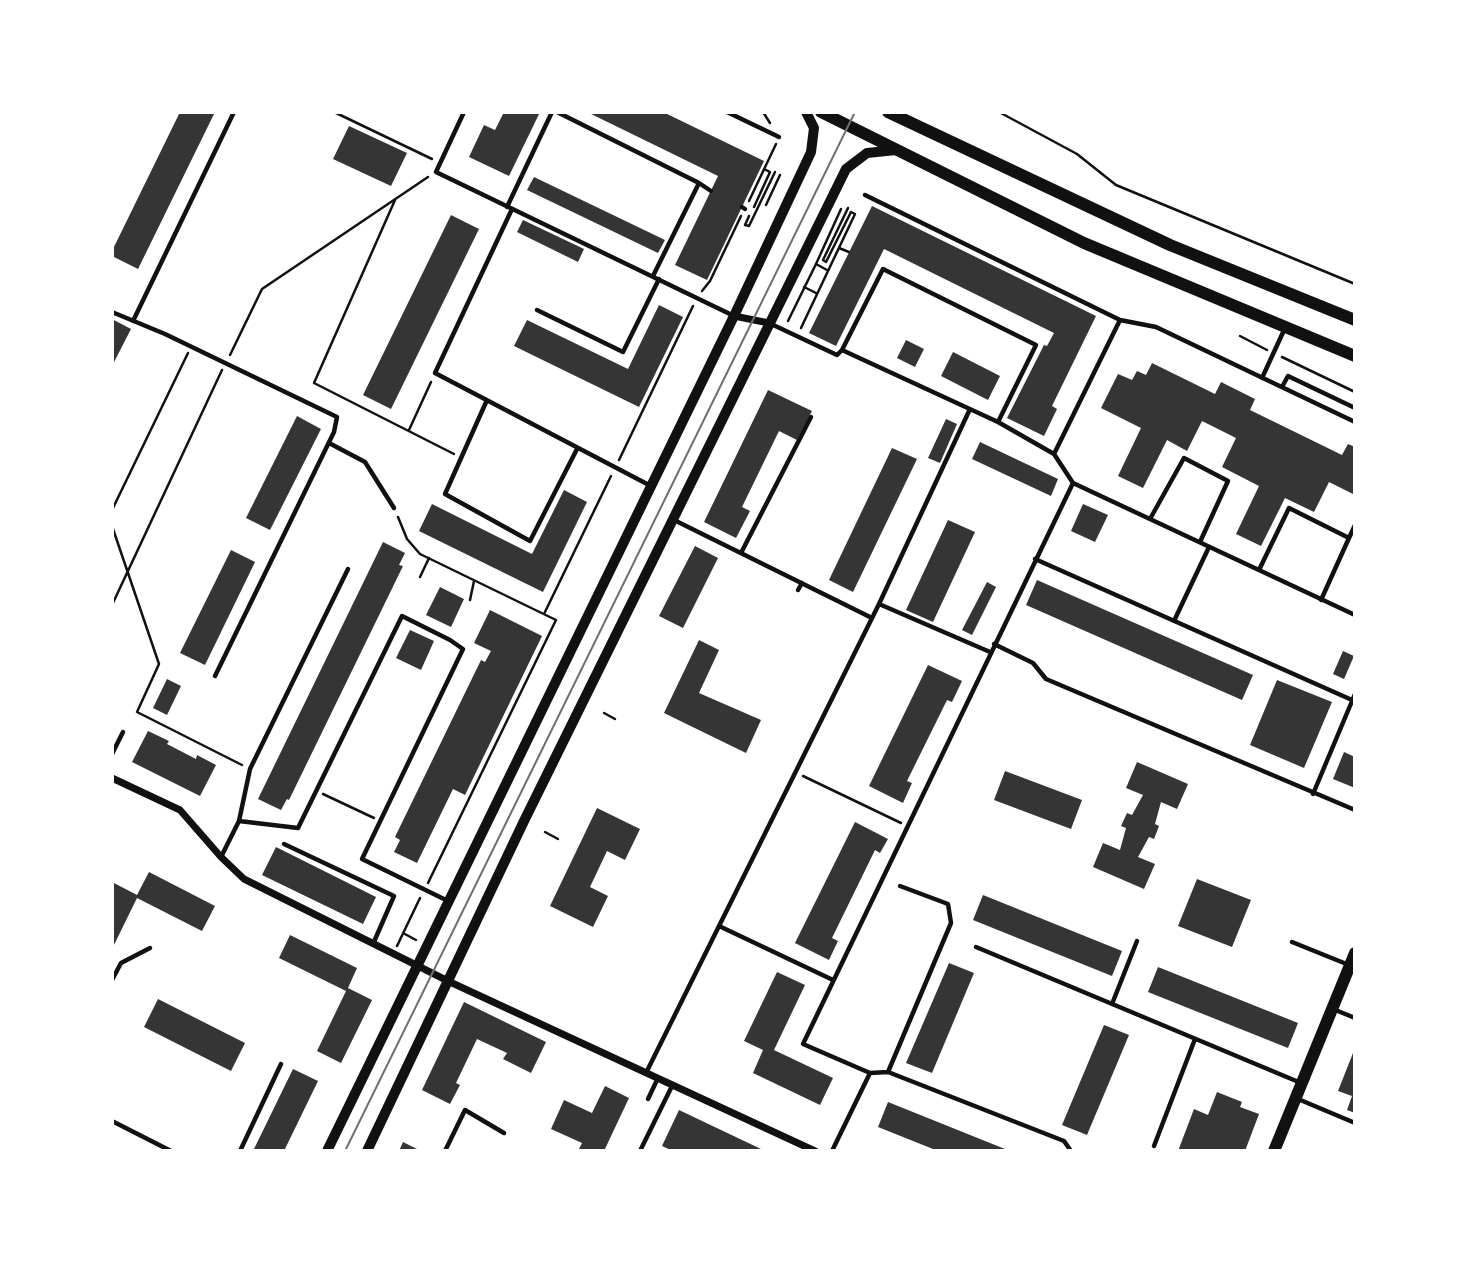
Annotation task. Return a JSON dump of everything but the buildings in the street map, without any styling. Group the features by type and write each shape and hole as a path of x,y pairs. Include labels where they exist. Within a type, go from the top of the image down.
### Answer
{"main road":[{"path":"821,112 1084,243 1355,356"},
{"path":"888,112 1170,245 1355,320"},
{"path":"1274,1151 1355,953"}],"street":[{"path":"327,1151 734,316 811,152 814,128 806,112"},
{"path":"367,1151 450,982 524,821 846,169 867,153 896,150"},
{"path":"734,316 769,323"},
{"path":"112,778 180,810 220,858 244,879 450,982 815,1151"}],"lane":[{"path":"133,321 234,112"},
{"path":"464,112 436,172 734,316"},
{"path":"552,112 435,373 651,486"},
{"path":"557,112 711,191"},
{"path":"727,112 779,137"},
{"path":"653,276 699,183"},
{"path":"865,195 1120,320 1156,327 1355,422"},
{"path":"769,323 837,355 883,269 1036,345 998,422"},
{"path":"537,310 623,352 659,279"},
{"path":"112,312 337,417 329,443 215,676"},
{"path":"1054,454 1120,320"},
{"path":"1262,378 1285,327"},
{"path":"842,350 998,422 1054,454 1073,483 1355,615"},
{"path":"1282,387 1287,376 1355,408"},
{"path":"487,400 444,494 530,541 577,449"},
{"path":"647,1071 879,604 970,409"},
{"path":"741,553 811,417"},
{"path":"329,443 365,462 394,508"},
{"path":"1150,519 1184,458 1228,481 1200,542"},
{"path":"1071,1151 1064,1141 888,1072 870,1073 803,1044 1073,483"},
{"path":"1259,570 1289,508 1349,538"},
{"path":"672,519 872,618"},
{"path":"1321,600 1355,525"},
{"path":"1174,621 1209,547"},
{"path":"1035,559 1352,700"},
{"path":"220,858 239,821 250,769 348,569"},
{"path":"798,590 802,583"},
{"path":"879,604 990,652"},
{"path":"239,821 299,828 402,616 463,649 362,859 449,901"},
{"path":"994,644 1034,663 1046,679 1355,810"},
{"path":"1313,793 1355,694"},
{"path":"112,754 123,732"},
{"path":"284,844 394,896 373,944"},
{"path":"888,1072 951,923 948,904 900,886"},
{"path":"719,926 833,980"},
{"path":"1112,1004 1137,941"},
{"path":"1292,942 1350,965"},
{"path":"976,947 1302,1083"},
{"path":"112,980 121,963 150,948"},
{"path":"1333,1009 1355,1018"},
{"path":"1154,1146 1195,1039"},
{"path":"240,1151 281,1064"},
{"path":"832,1151 870,1073"},
{"path":"648,1100 659,1077"},
{"path":"640,1151 673,1084"},
{"path":"1296,1098 1355,1123"},
{"path":"445,1151 465,1110 504,1133"},
{"path":"112,1121 171,1151"}],"path":[{"path":"334,112 440,163"},
{"path":"999,112 1077,154 1116,185 1355,284"},
{"path":"692,308 710,281 779,137"},
{"path":"764,169 770,172 745,225 749,226 775,172"},
{"path":"112,605 262,289 436,172"},
{"path":"766,205 780,175"},
{"path":"395,200 314,383 461,458"},
{"path":"787,323 843,206"},
{"path":"800,330 855,214 851,212 827,262 823,260 848,208"},
{"path":"839,247 849,252"},
{"path":"816,264 827,270"},
{"path":"804,287 816,293"},
{"path":"1240,336 1355,392"},
{"path":"112,510 191,347"},
{"path":"408,431 435,373"},
{"path":"393,953 556,620 420,554 407,539 394,508"},
{"path":"112,526 159,664 137,712 250,769"},
{"path":"420,577 429,558"},
{"path":"470,600 474,580"},
{"path":"604,713 615,719"},
{"path":"796,772 907,826"},
{"path":"316,792 381,821"},
{"path":"545,832 558,839"},
{"path":"403,933 417,940"}],"tram line":[{"path":"345,1151 855,112"}]}
